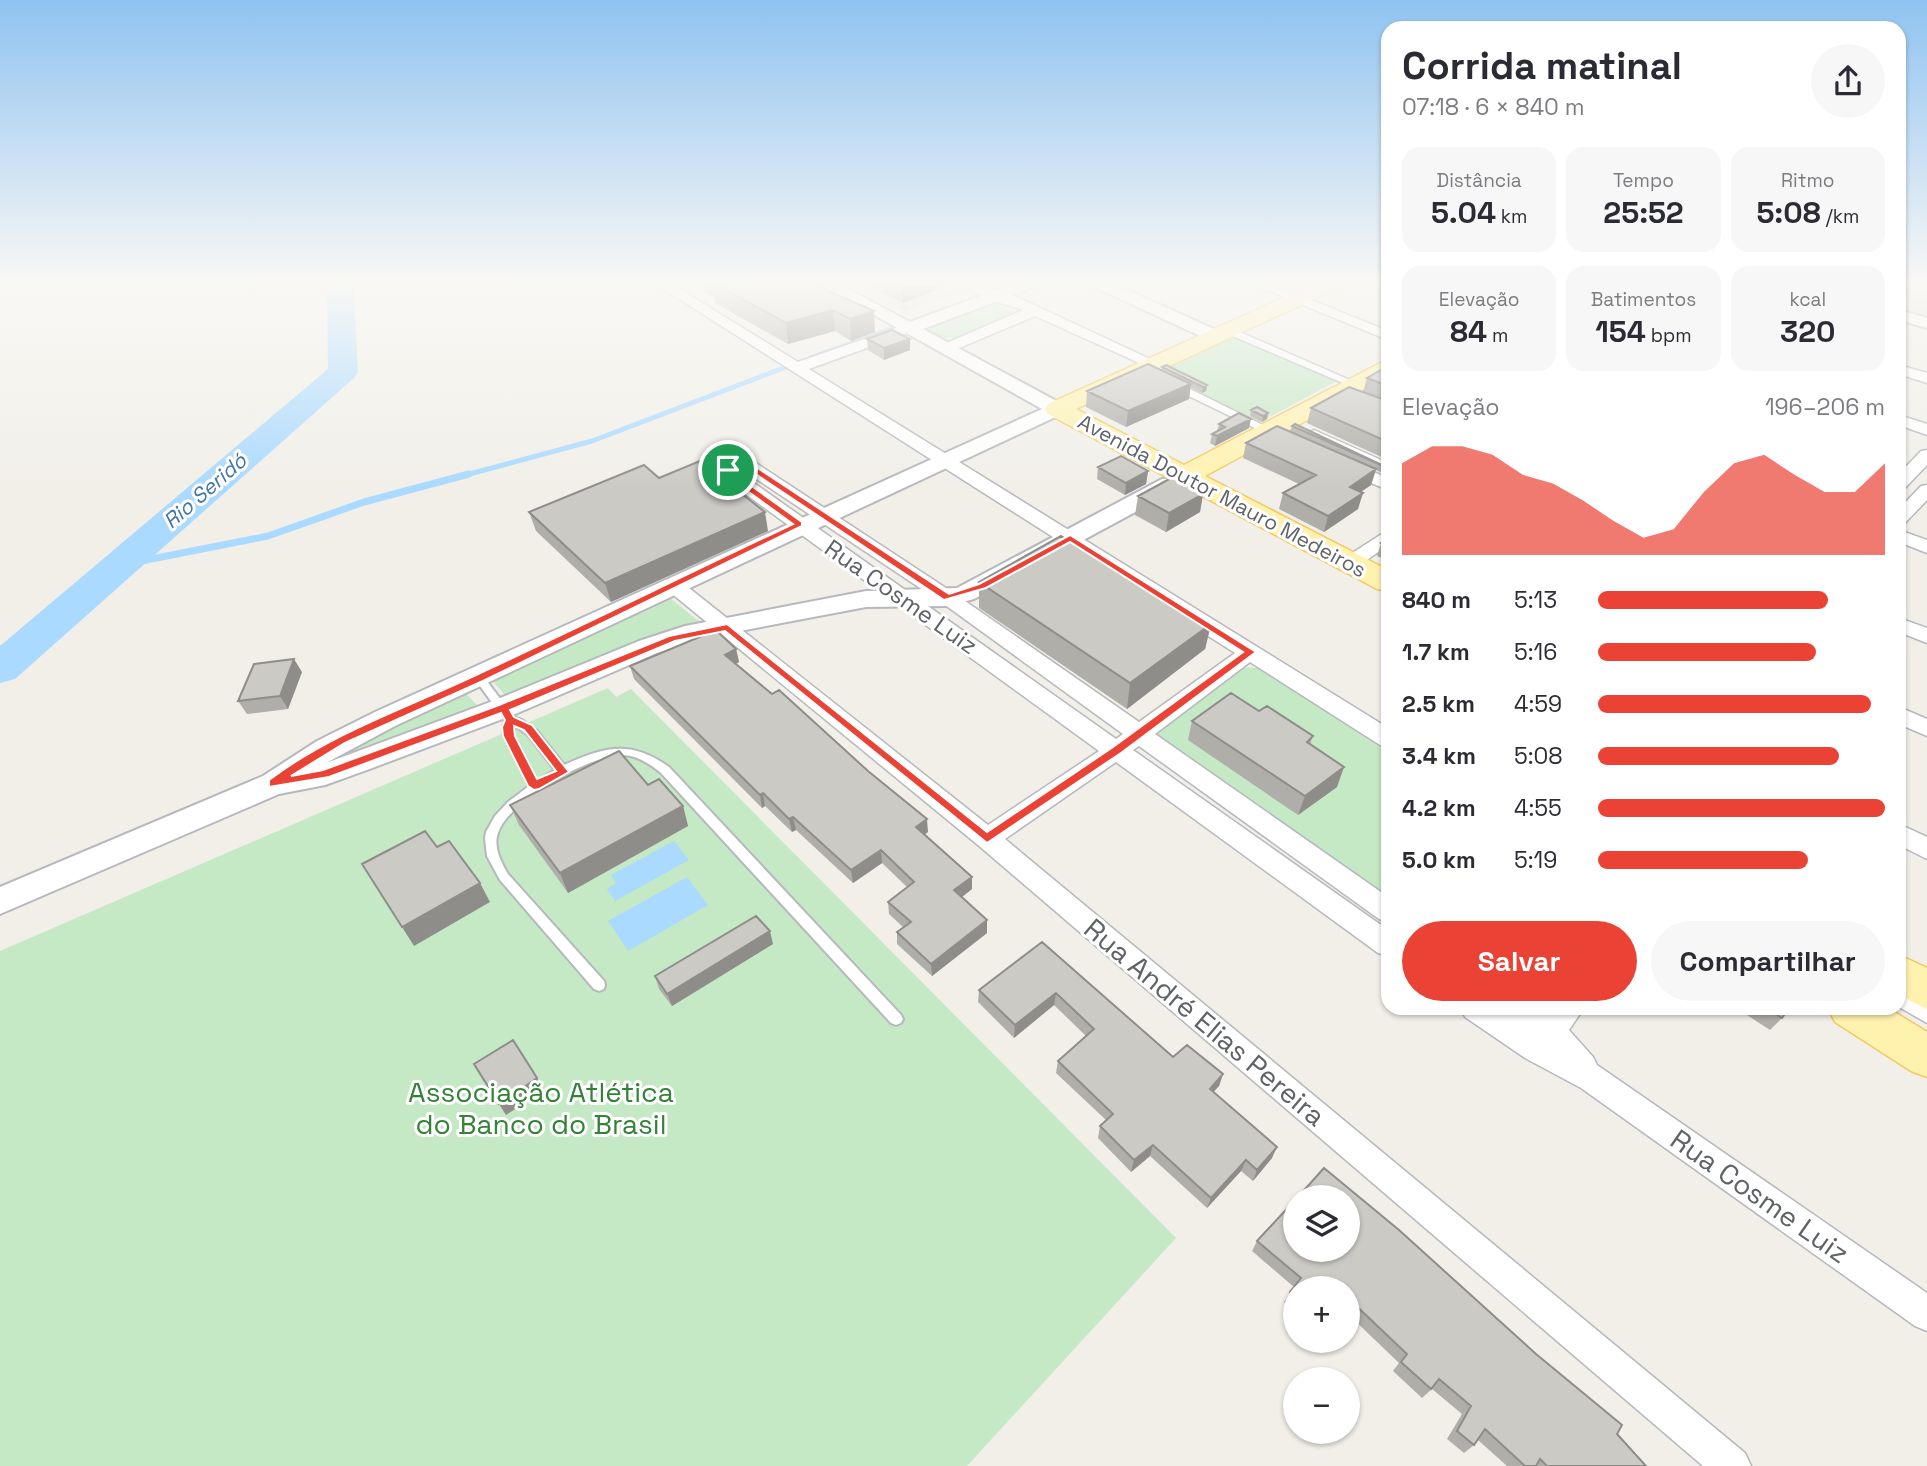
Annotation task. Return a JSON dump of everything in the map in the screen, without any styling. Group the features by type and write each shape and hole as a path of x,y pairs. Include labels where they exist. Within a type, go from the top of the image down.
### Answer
{"main road":[{"path":"1057,409 1154,373 1190,351"},
{"path":"1184,476 1283,433 1359,393 1381,373"},
{"name":"Avenida Doutor Mauro Medeiros","path":"1057,409 1381,578"},
{"path":"1906,977 1927,990"},
{"path":"1861,1015 1927,1056"}],"street":[{"path":"770,351 1381,735"},
{"path":"792,365 829,351"},
{"path":"953,351 1057,409"},
{"path":"1112,351 1283,433 1381,472"},
{"path":"1263,351 1359,393"},
{"path":"1906,371 1927,378"},
{"path":"0,901 273,783 306,759 341,740 479,678 799,524 1057,409"},
{"path":"1906,422 1927,430"},
{"path":"1283,433 1381,472"},
{"path":"1906,475 1927,455"},
{"path":"1340,462 1381,472"},
{"name":"Rua Cosme Luiz","path":"1381,906 948,598 747,465 737,464 729,468 728,473 1381,941"},
{"path":"273,783 325,774 507,714 672,638 866,599 948,598 983,586 1184,476"},
{"path":"1906,482 1927,488 1906,511"},
{"path":"1906,539 1927,547"},
{"path":"1350,562 1381,542"},
{"name":"Rua André Elias Pereira","path":"672,584 987,838 1732,1466"},
{"path":"1906,627 1927,636"},
{"path":"987,838 1117,750 1250,652"},
{"path":"1906,718 1927,728"},
{"path":"1906,838 1927,849"},
{"path":"1906,1001 1927,1014"},
{"name":"Rua Cosme Luiz","path":"1490,1015 1543,1040 1592,1078 1927,1314"},
{"name":"Rua Cosme Luiz","path":"1525,1015 1543,1040"},
{"path":"1543,1040 1564,1015"},
{"path":"1889,1015 1927,1038"}],"lane":[{"path":"479,678 507,714 528,728 563,772"},
{"path":"507,714 509,736 534,786"},
{"path":"599,985 530,909 494,862 491,847 496,825 506,811 534,786 603,754 620,751 654,761 896,1018"}],"green space":[{"path":"1186,351 1282,351 1349,380 1335,382 1260,422 1255,430 1140,373"},
{"path":"664,593 706,627 511,702 489,677"},
{"path":"1243,667 1259,668 1381,747 1381,895 1154,733"},
{"name":"Associação Atlética do Banco do Brasil","path":"608,688 616,697 631,689 1176,1238 967,1466 0,1466 0,951"},
{"path":"462,689 484,713 318,768 334,747"}],"water":[{"path":"674,841 689,860 615,901 607,889 616,883 611,875"},
{"path":"687,877 708,905 628,951 608,921"}],"building":[{"path":"1148,364 1191,384 1128,411 1087,391"},
{"path":"1166,365 1207,385 1203,387 1162,367"},
{"path":"1381,370 1381,383 1367,378"},
{"path":"1349,387 1381,398 1381,439 1311,408"},
{"path":"1257,407 1268,413 1263,416 1251,410"},
{"path":"1239,413 1251,419 1217,436 1212,434 1225,427 1219,424"},
{"path":"1295,424 1381,465 1292,426"},
{"path":"1277,426 1376,469 1350,487 1363,493 1328,516 1283,493 1316,475 1246,443"},
{"path":"1121,456 1148,471 1126,483 1098,467"},
{"path":"700,461 765,512 605,583 529,512 644,465 659,478"},
{"path":"1173,477 1203,494 1169,513 1138,496"},
{"path":"1061,536 1211,624 1130,683 979,582"},
{"path":"716,630 736,649 725,655 772,694 779,690 868,771 927,819 916,827 972,877 954,890 987,920 931,964 897,932 911,922 888,902 914,882 881,850 851,870 793,817 789,819 763,793 760,795 630,666"},
{"path":"294,659 280,696 238,701 254,664"},
{"path":"1231,693 1259,711 1267,706 1313,736 1307,742 1344,767 1305,796 1192,721"},
{"path":"619,751 648,785 659,779 683,806 560,873 510,805"},
{"path":"425,831 437,847 449,841 480,883 402,927 362,864"},
{"path":"756,916 770,931 667,994 655,976"},
{"path":"1042,942 1173,1057 1187,1045 1223,1074 1210,1089 1277,1147 1257,1170 1246,1160 1211,1198 1153,1145 1134,1160 1100,1126 1113,1114 1058,1061 1094,1029 1056,993 1015,1025 979,990"},
{"path":"513,1040 537,1078 499,1104 474,1064"},
{"path":"1324,1168 1345,1185 1309,1185"},
{"path":"1360,1198 1536,1354 1622,1425 1617,1434 1646,1466 1547,1466 1540,1459 1536,1466 1525,1466 1485,1429 1474,1445 1457,1431 1471,1406 1439,1379 1431,1389 1401,1362 1407,1354 1360,1309 1360,1276 1299,1276 1257,1241 1283,1213 1283,1262 1360,1262"}],"waterway":[{"name":"Rio Seridó","path":"0,669 343,372 342,351"},
{"path":"810,358 828,351"},
{"path":"462,476 592,441 794,364"},
{"path":"121,565 268,536 364,502 469,474"}],"route":[{"path":"728,470 728,473 799,524 479,678 341,740 297,765 273,783 325,774 503,708 510,720 509,736 534,786 563,772 528,728 519,721 510,720 503,708 672,638 727,627 987,838 1117,750 1250,652 1070,538 983,586 948,598 747,465 732,465 728,470"}]}
